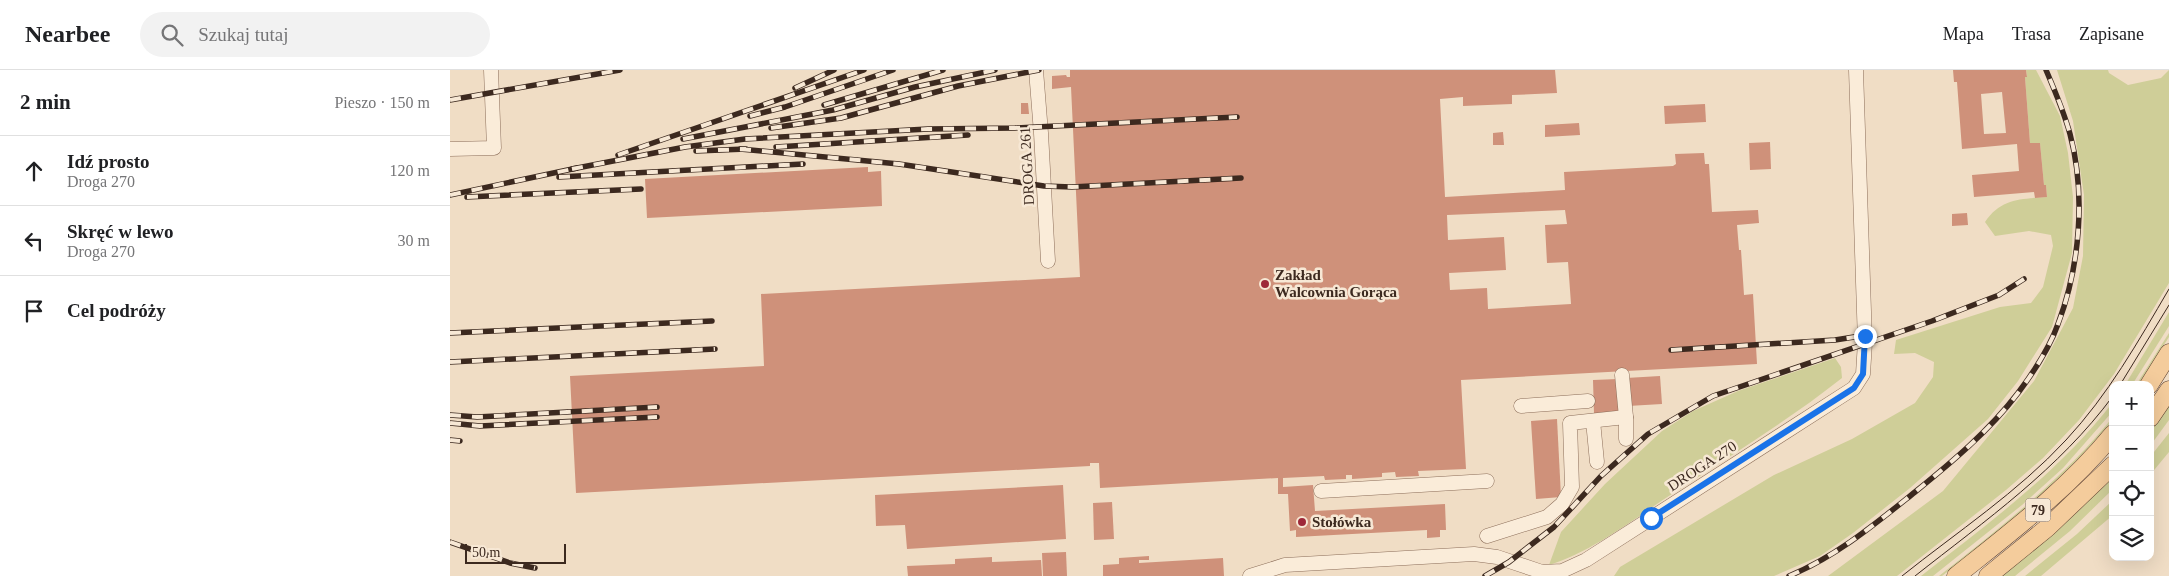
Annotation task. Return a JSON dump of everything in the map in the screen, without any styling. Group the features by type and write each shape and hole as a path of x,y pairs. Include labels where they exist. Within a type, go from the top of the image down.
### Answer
{"main road":[{"path":"2152,381 2169,353"},
{"path":"2154,412 2169,390"},
{"name":"79","path":"1956,576 2053,497 2109,438"},
{"name":"79","path":"1988,576 2047,528 2109,469"}],"lane":[{"path":"450,149 494,148 490,70"},
{"name":"DROGA 261","path":"1036,70 1042,133 1048,261"},
{"name":"DROGA 270","path":"1250,576 1285,565 1474,554 1496,557 1542,572 1562,571 1586,560 1854,388 1863,374 1865,342 1856,70"},
{"path":"1622,375 1626,439"},
{"path":"1521,406 1588,401"},
{"path":"1487,536 1547,517 1562,504 1572,487 1570,423 1626,418"},
{"path":"1593,421 1597,462"},
{"path":"1321,491 1486,481"}],"shaded area":[{"path":"2026,70 2036,70 2060,116 2068,153 2073,197 2072,253 2052,327 2018,381 1988,419 1910,488 1853,533 1820,556 1774,576 1614,576 1620,567 1774,475 1852,439 1915,403 1933,377 1934,362 1915,353 1894,354 1896,340 2000,307 2031,303 2043,287 2053,246 2051,235 2029,231 1995,236 1985,222 1998,208 2012,201 2047,197 2040,143 2030,143"},
{"path":"2057,70 2108,70 2109,73 2128,85 2161,78 2169,70 2169,283 2114,374 2079,420 2043,458 2006,490 1897,576 1828,576 1943,491 2034,381 2073,308 2083,256 2084,195 2073,121"},
{"path":"2169,312 2169,326 2135,381 2127,381"},
{"path":"2169,333 2169,337 2141,381 2139,381"},
{"path":"1835,358 1841,367 1842,378 1801,408 1598,543 1549,565 1561,532 1605,484 1662,431 1693,411 1738,391"},
{"path":"2169,405 2169,420 2154,441 2154,426"},
{"path":"2109,407 2109,416 2063,468 2022,505 1933,576 1921,576 2023,495 2047,474"},
{"path":"2109,422 2109,424 2092,444 2052,485 1987,541 1942,576 1939,576 2008,521 2052,482 2094,440"},
{"path":"2169,433 2169,452 2154,470 2154,452"},
{"path":"2109,481 2109,493 2070,531 2015,576 2001,576 2061,527"},
{"path":"2109,504 2109,518 2041,576 2025,576 2077,534"}],"building":[{"name":"Zakład Walcownia Gorąca","path":"1070,70 1555,70 1557,93 1512,95 1512,104 1463,106 1463,97 1440,99 1445,197 1565,190 1564,172 1673,166 1676,164 1675,154 1704,153 1705,164 1709,164 1712,212 1758,210 1759,223 1737,225 1744,295 1753,294 1757,364 1461,380 1466,469 1418,471 1419,476 1396,477 1395,472 1382,473 1382,477 1352,479 1352,475 1346,475 1346,479 1325,480 1324,476 1283,478 1283,487 1313,485 1315,511 1445,504 1446,530 1440,530 1440,537 1427,538 1427,530 1296,537 1296,530 1290,531 1288,494 1278,494 1278,478 1100,488 1099,463 1090,463 1090,466 576,493 570,376 764,366 761,294 1080,277 1071,87 1052,89 1052,76 1066,75 1070,77","holes":["1565,210 1567,224 1545,225 1547,263 1568,262 1571,304 1488,309 1487,288 1450,290 1449,273 1506,270 1504,237 1448,240 1447,215"]},
{"path":"1953,70 2026,70 2030,143 2040,143 2047,197 2035,198 2034,192 1974,197 1972,175 2019,171 2017,144 1962,149 1957,82 1954,82","holes":["2002,92 2006,133 1984,134 1981,94"]},
{"path":"1021,103 1028,103 1029,114 1021,114"},
{"path":"1705,104 1706,122 1665,124 1664,106"},
{"path":"1579,123 1580,135 1545,137 1545,125"},
{"path":"1503,132 1504,145 1493,145 1493,133"},
{"path":"1770,142 1771,169 1750,170 1749,143"},
{"path":"868,167 868,172 881,171 882,206 647,218 645,179"},
{"path":"1967,213 1968,225 1952,226 1952,214"},
{"path":"1660,376 1662,404 1628,406 1626,378"},
{"path":"1618,379 1620,412 1594,414 1593,380"},
{"path":"1557,419 1561,497 1536,499 1531,421"},
{"path":"1063,485 1066,539 907,549 905,525 876,526 875,495"},
{"path":"1112,502 1114,539 1094,540 1093,503"},
{"path":"1066,552 1067,576 1043,576 1042,553"},
{"path":"1149,556 1149,560 1139,560 1139,563 1223,558 1224,576 1103,576 1103,565 1119,564 1119,558"},
{"path":"992,557 992,562 1041,560 1042,576 908,576 907,566 955,564 955,559"}],"tram line":[{"path":"1902,576 2008,494 2066,440 2109,386 2169,289"},
{"path":"2122,381 2169,305"},
{"path":"1915,576 1995,514 2045,470 2069,447 2109,401"}],"railway":[{"path":"450,100 620,70"},
{"path":"795,88 834,70"},
{"path":"618,155 864,70"},
{"path":"750,116 785,107 893,70"},
{"path":"824,105 943,70"},
{"path":"683,139 833,110 915,87 995,70"},
{"path":"771,128 841,118 958,86 1039,70"},
{"path":"1789,576 1823,559 1855,538 1956,458 2007,407 2041,360 2058,324 2071,278 2076,254 2079,205 2075,157 2070,134 2046,70"},
{"path":"572,169 685,147 745,139 928,129 1015,128 1237,117"},
{"path":"776,147 968,135"},
{"path":"740,149 899,164 1044,186 1072,187 1241,178"},
{"path":"696,151 746,149"},
{"path":"559,177 803,164"},
{"path":"450,195 577,168"},
{"path":"467,197 641,189"},
{"path":"1485,576 1509,562 1554,527 1601,476 1648,434 1713,396 1932,321 1999,295 2024,279"},
{"path":"450,333 712,321"},
{"path":"1671,350 1835,340 1873,334"},
{"path":"450,362 715,349"},
{"path":"450,415 477,417 657,407"},
{"path":"450,423 480,426 657,417"},
{"path":"450,440 460,441"},
{"path":"450,542 510,563 535,568"}],"place":[{"name":"Zakład Walcownia Gorąca","path":"1265,284"},
{"name":"Stołówka","path":"1302,522"}],"route":[{"path":"1651,518 1854,388 1863,374 1865,336"}]}
